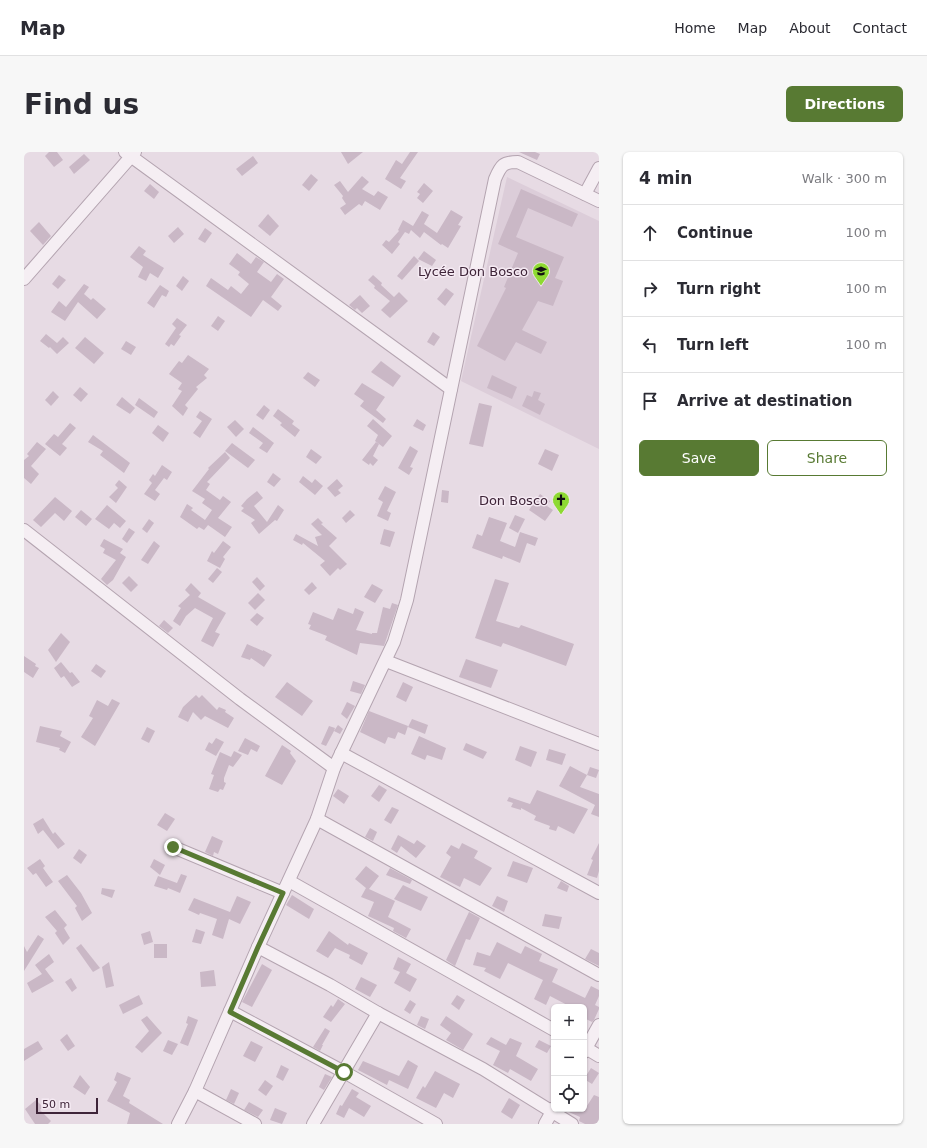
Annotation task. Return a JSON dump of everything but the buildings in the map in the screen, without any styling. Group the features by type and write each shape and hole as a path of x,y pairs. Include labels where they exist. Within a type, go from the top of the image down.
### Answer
{"street":[{"path":"24,279 130,154 451,388"},
{"path":"178,1124 195,1091 258,947 317,819 334,768 394,642 407,600 495,178 500,168 508,162 518,162 599,201"},
{"path":"585,194 599,168"},
{"path":"24,530 240,700 334,768"},
{"path":"386,661 599,744"},
{"path":"341,753 599,893"},
{"path":"317,819 599,975"},
{"path":"173,847 283,893"},
{"path":"289,881 551,1028"},
{"path":"258,947 330,984 378,1013 483,1069 551,1109"},
{"path":"230,1012 344,1072 436,1124"},
{"path":"313,1124 378,1013"},
{"path":"587,1046 599,1025"},
{"path":"587,1050 599,1056"},
{"path":"195,1091 255,1124"},
{"path":"545,1124 552,1112"},
{"path":"556,1112 572,1124"}],"shaded area":[{"name":"Lycée Don Bosco","path":"507,177 599,221 599,449 461,381"}],"place":[{"name":"Lycée Don Bosco","path":"541,286"},
{"name":"Don Bosco","path":"561,515"}],"route":[{"path":"173,847 283,893 230,1012 344,1072"}]}
